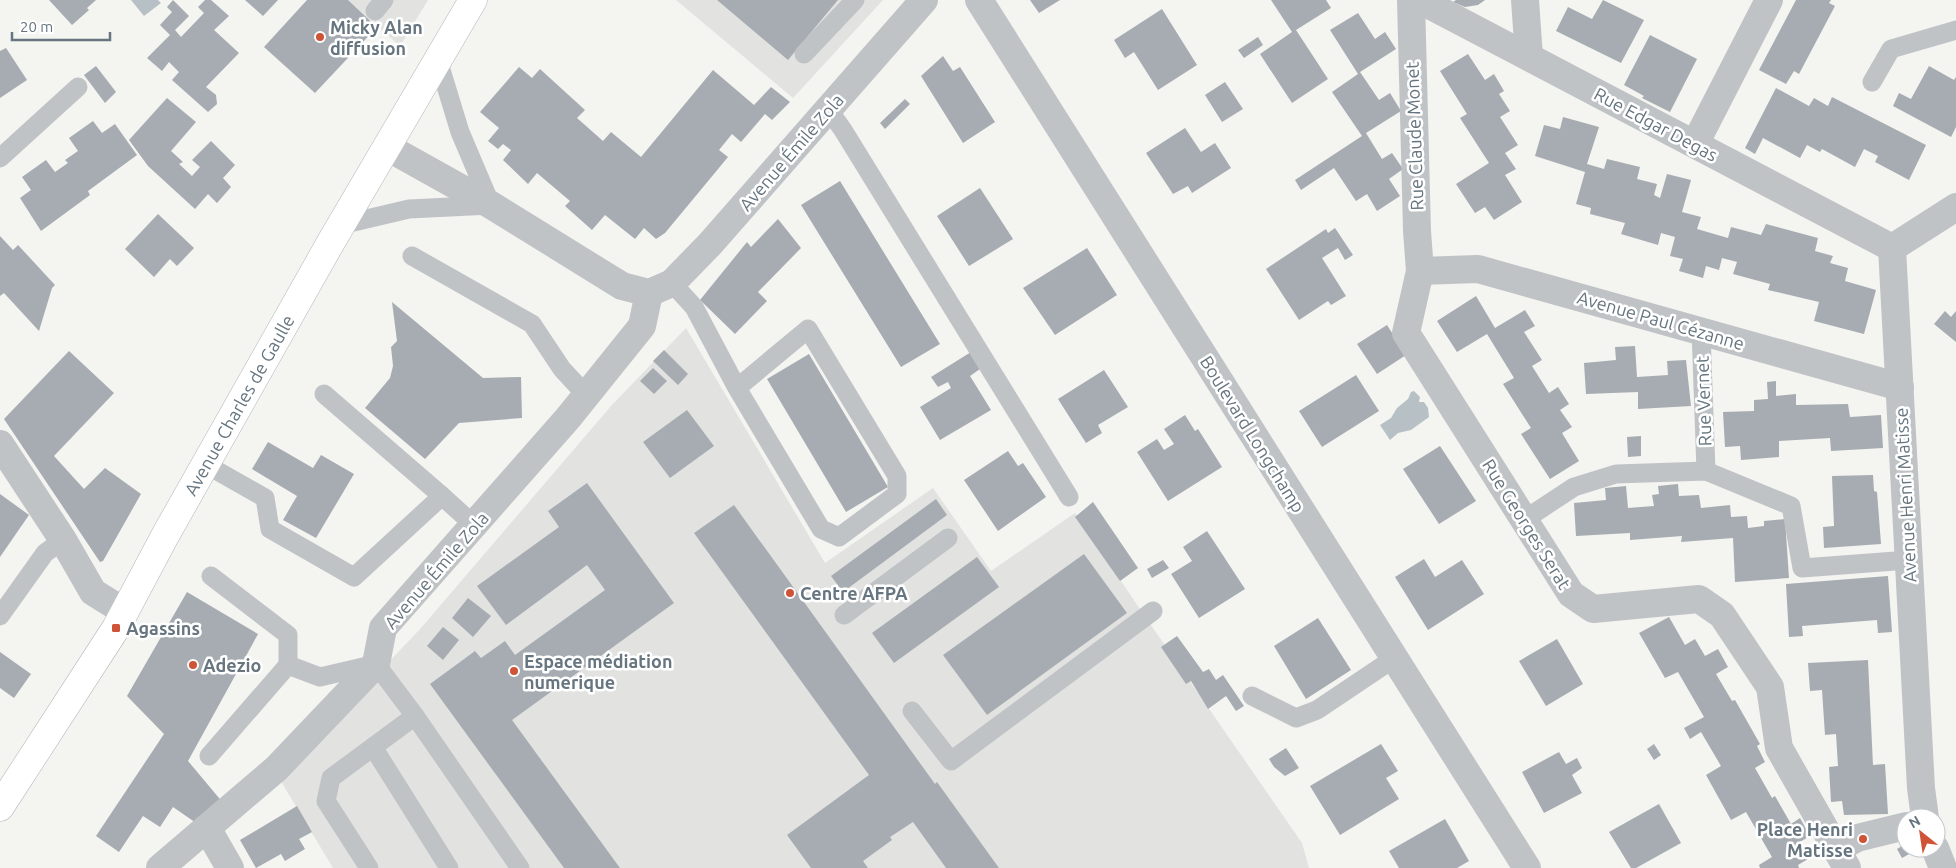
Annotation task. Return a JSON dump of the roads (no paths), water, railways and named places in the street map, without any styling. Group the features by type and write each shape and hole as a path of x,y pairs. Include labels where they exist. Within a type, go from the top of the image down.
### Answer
{"main road":[{"name":"Avenue Charles de Gaulle","path":"0,807 116,628 205,464 341,225 473,0"}],"street":[{"name":"Avenue Émile Zola","path":"376,664 383,628 586,396 642,326 660,288 710,244 924,0"},
{"name":"Boulevard Longchamp","path":"979,0 1526,868"},
{"name":"Rue Claude Monet","path":"1411,0 1417,231 1420,271"},
{"name":"Rue Edgar Degas","path":"1420,0 1892,248"},
{"path":"1524,0 1528,57"},
{"path":"1695,144 1769,0"},
{"path":"387,147 491,205 622,286 660,288"},
{"path":"1892,248 1956,207"},
{"name":"Avenue Henri Matisse","path":"1892,248 1921,788 1924,808"},
{"name":"Avenue Paul Cézanne","path":"1420,271 1478,269 1900,387"},
{"name":"Rue Georges Serat","path":"1420,271 1406,333 1571,594 1593,609 1699,599 1722,615 1770,687 1779,748 1842,858"},
{"path":"0,444 63,540 93,592 125,612"},
{"path":"160,868 277,768 376,664"},
{"path":"207,828 230,868"},
{"path":"1842,858 1857,838 1896,828"}],"lane":[{"path":"804,54 855,0"},
{"path":"1872,82 1891,49 1956,30"},
{"path":"341,225 409,209 491,205 460,132 438,60"},
{"path":"0,158 78,87"},
{"path":"828,109 848,138 1069,497"},
{"path":"412,256 532,324 562,369 586,396"},
{"path":"660,288 694,307 737,388 821,529 839,537 897,494 897,476 808,329 737,388"},
{"name":"Rue Vernet","path":"1701,331 1706,471"},
{"path":"324,394 474,525"},
{"path":"205,464 265,498 270,529 354,577 442,496"},
{"path":"1524,520 1574,487 1616,474 1706,471 1791,506 1802,568 1909,560"},
{"path":"844,615 948,538"},
{"path":"0,616 45,553 63,540"},
{"path":"209,756 288,665 288,635 211,576"},
{"path":"912,711 951,761 1153,611"},
{"path":"1252,696 1296,718 1318,710 1393,659"},
{"path":"288,665 320,677 376,664 415,716 520,868"},
{"path":"369,868 326,801 331,778 415,716"},
{"path":"373,747 449,868"}],"place":[{"name":"Micky Alan diffusion","path":"320,37"},
{"name":"Centre AFPA","path":"790,593"},
{"name":"Agassins","path":"116,628"},
{"name":"Adezio","path":"193,665"},
{"name":"Espace médiation numerique","path":"514,671"},
{"name":"Place Henri Matisse","path":"1863,839"}]}
